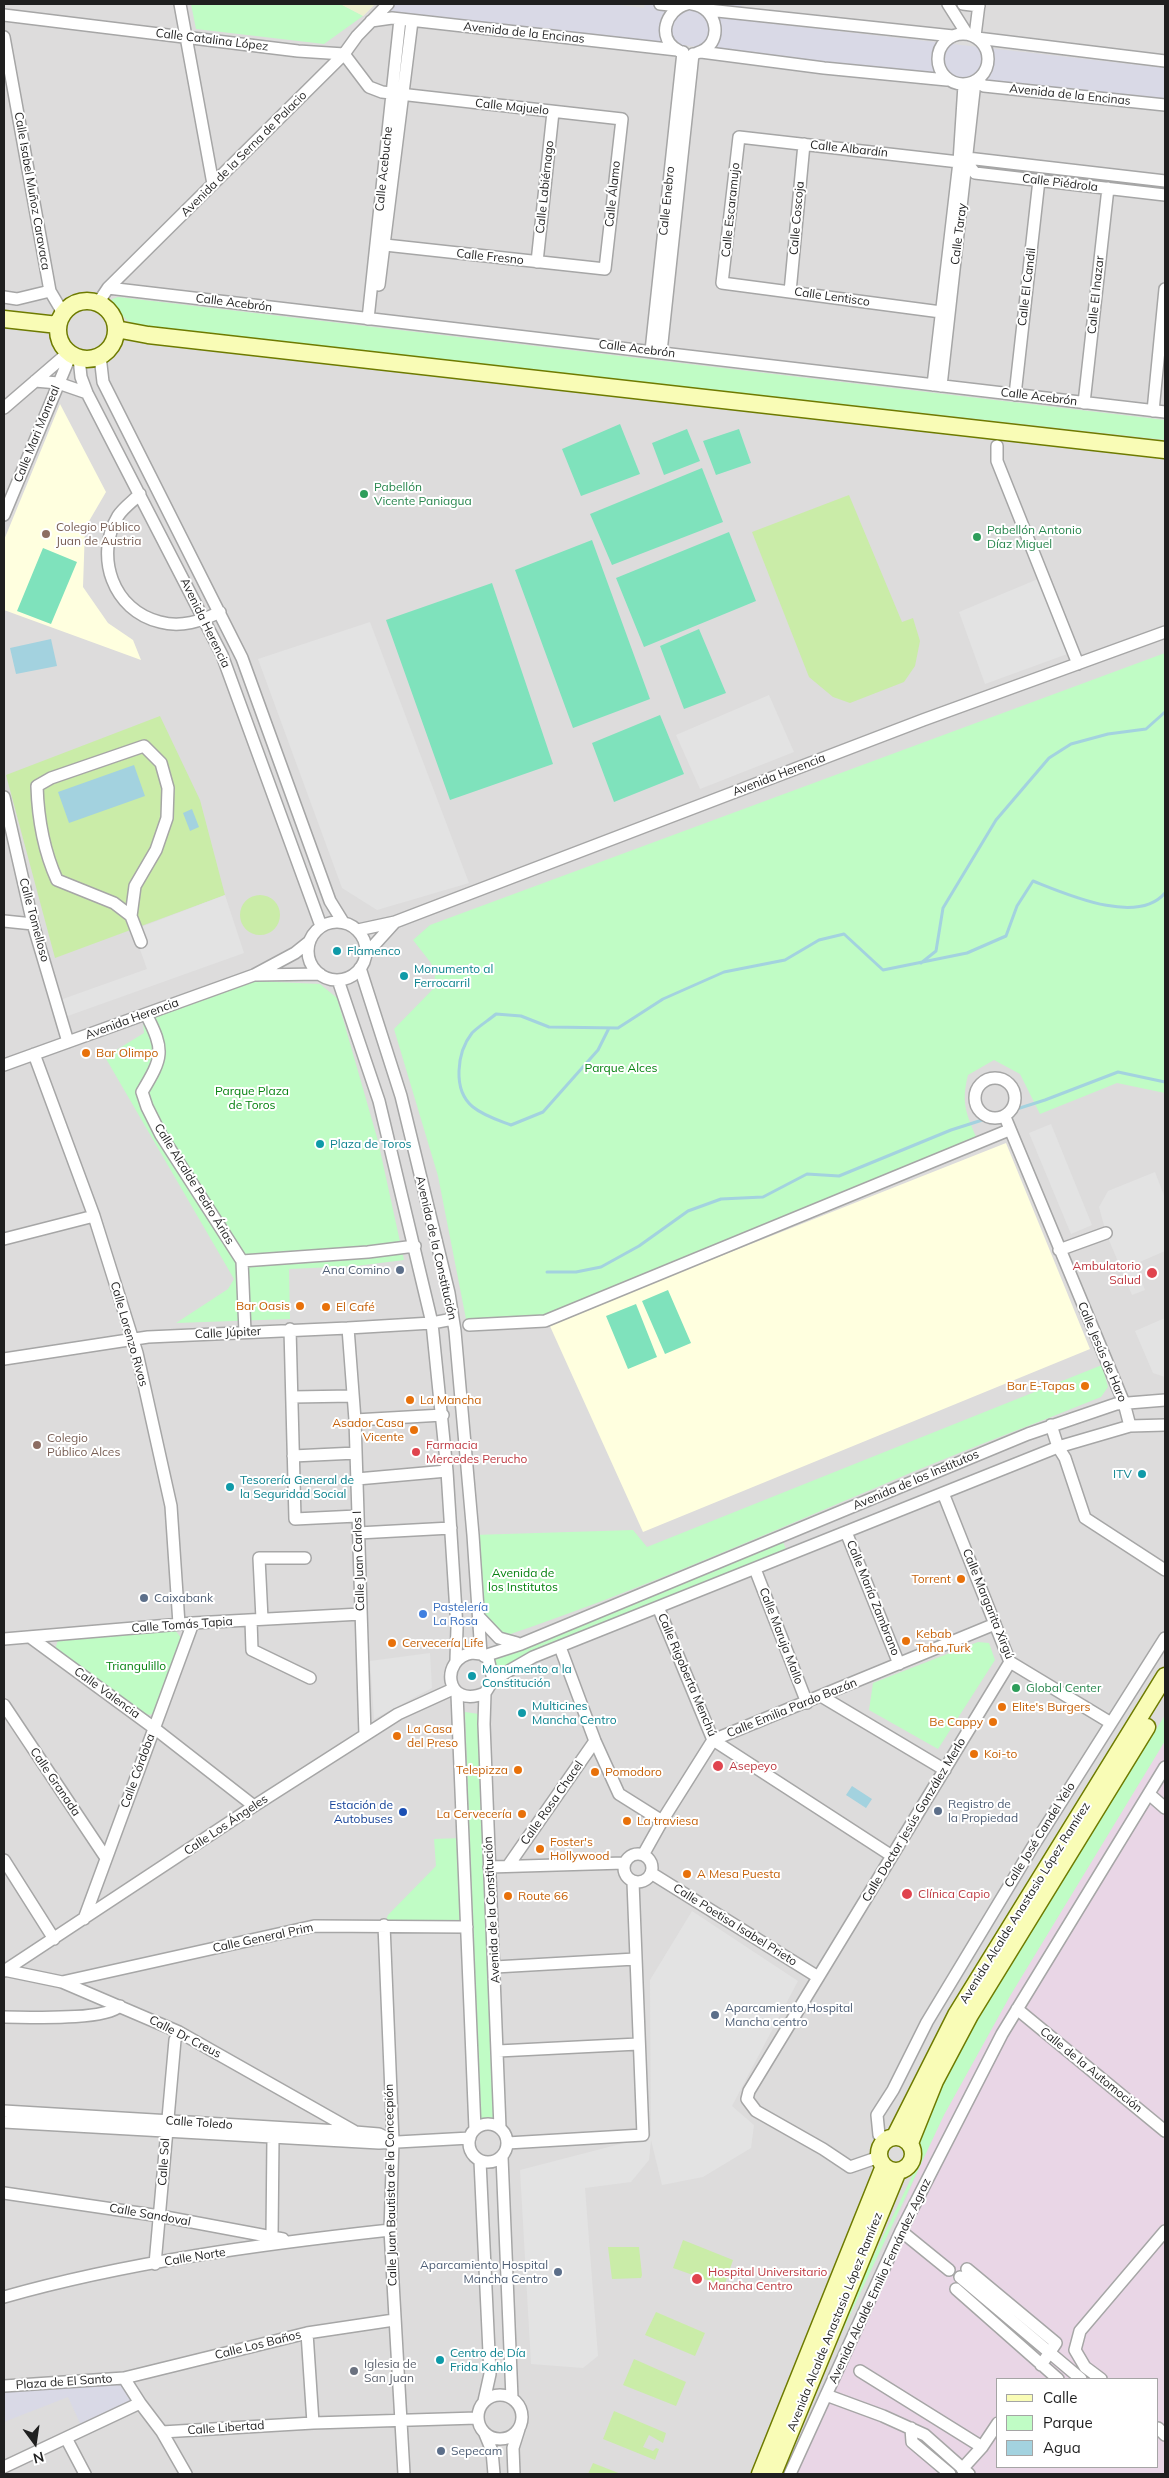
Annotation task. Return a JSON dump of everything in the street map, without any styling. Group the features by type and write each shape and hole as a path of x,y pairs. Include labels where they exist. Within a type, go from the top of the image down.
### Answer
{"street":[{"path":"180,4 213,184"},
{"name":"Avenida de la Serna de Palacio","path":"98,303 108,288 344,54 371,21 388,4"},
{"path":"660,4 683,5"},
{"path":"692,4 708,10 953,36 973,36 1165,61"},
{"path":"948,4 973,36 983,44 988,54 988,65 984,75 972,83 947,80 939,70 937,56 942,44 953,36"},
{"path":"963,4 979,5 973,36"},
{"path":"683,5 669,15 665,28 668,41 689,52 711,44 716,32 714,20 708,10"},
{"name":"Calle Catalina López","path":"4,15 298,51 344,54"},
{"name":"Avenida de la Encinas","path":"371,21 392,18 824,68 947,80"},
{"name":"Calle Acebuche","path":"371,319 397,95 400,19"},
{"name":"Calle Acebuche","path":"397,95 412,21"},
{"name":"Calle Isabel Muñoz Caravaca","path":"4,37 50,290 61,319"},
{"name":"Calle Enebro","path":"656,352 689,52"},
{"path":"344,54 369,88 397,95"},
{"name":"Avenida de la Encinas","path":"972,83 984,86 1165,105"},
{"name":"Calle Taray","path":"937,386 972,83"},
{"name":"Calle Majuelo","path":"397,95 622,119"},
{"name":"Calle Labiérnago","path":"537,262 553,112"},
{"name":"Calle Álamo","path":"605,269 622,119"},
{"name":"Calle Albardín","path":"738,137 1165,181"},
{"name":"Calle Escaramujo","path":"722,283 738,137"},
{"name":"Calle Coscoja","path":"790,292 804,144"},
{"name":"Calle Taray","path":"937,386 941,312 964,161"},
{"name":"Calle Piédrola","path":"964,161 975,173 1165,195"},
{"name":"Calle El Candil","path":"1015,394 1040,180"},
{"name":"Calle El Inazar","path":"1084,403 1108,188"},
{"name":"Calle Fresno","path":"380,245 605,269"},
{"name":"Calle Lentisco","path":"722,283 941,312"},
{"name":"Calle Acebrón","path":"108,288 1165,412"},
{"path":"1152,411 1165,289"},
{"path":"4,297 16,299 50,290"},
{"path":"92,301 98,303 110,312 116,329 112,346 100,356 88,359 73,355 61,343 61,319 75,304 92,301"},
{"path":"4,319 61,319"},
{"path":"116,329 148,335 1165,450"},
{"path":"4,408 35,380 73,355"},
{"name":"Calle Mari Monreal","path":"4,515 58,382 73,355"},
{"name":"Avenida Herencia","path":"4,1065 254,974 295,953 310,940 321,926 222,655 87,393 73,355"},
{"name":"Avenida Herencia","path":"100,356 103,382 242,658 330,901 343,922"},
{"path":"35,380 58,382 87,393"},
{"path":"997,446 997,461 1078,664"},
{"path":"140,494 119,514 109,535 107,557 111,580 123,599 147,617 161,623 183,624 204,619 220,612"},
{"name":"Avenida Herencia","path":"358,930 395,922 923,720 1165,632"},
{"path":"131,916 135,886 156,850 167,818 168,788 161,763 144,746 50,778 37,786 38,813 46,857 57,880 114,903 131,916 142,942"},
{"name":"Calle Tomelloso","path":"4,797 33,924 68,1042"},
{"path":"4,844 16,849"},
{"path":"4,921 33,924"},
{"path":"321,926 332,922 343,922 358,930 366,945 366,954"},
{"name":"Avenida Herencia","path":"360,968 366,954 395,922"},
{"path":"310,940 309,959 320,974"},
{"path":"254,974 320,974 338,980 346,978 360,968"},
{"name":"Avenida de la Constitución","path":"360,968 401,1096 448,1289 453,1319 482,1655"},
{"name":"Avenida de la Constitución","path":"338,980 379,1101 432,1323 443,1415 447,1471 457,1628 456,1660"},
{"name":"Calle Alcalde Pedro Árias","path":"146,1014 158,1038 160,1058 142,1092 147,1107 161,1135 242,1261"},
{"name":"Calle Lorenzo Rivas","path":"34,1054 94,1216 132,1339 171,1506 179,1624"},
{"name":"Calle Jesús de Haro","path":"1005,1117 1124,1403 1130,1426"},
{"path":"469,1324 545,1321 1009,1130"},
{"path":"4,1239 94,1216"},
{"path":"1059,1250 1106,1233"},
{"path":"245,1332 242,1261 368,1252 415,1246"},
{"name":"Calle Júpiter","path":"4,1359 132,1339 432,1323 453,1319"},
{"name":"Calle Juan Carlos I","path":"348,1328 355,1420 365,1735"},
{"path":"290,1330 295,1519 357,1516"},
{"path":"292,1398 353,1396"},
{"name":"Avenida de los Institutos","path":"482,1655 521,1644 1050,1425 1124,1403 1165,1400"},
{"path":"355,1420 443,1415"},
{"name":"Avenida de los Institutos","path":"493,1680 509,1668 1058,1447 1130,1426 1165,1424"},
{"path":"1050,1425 1058,1447 1065,1458 1085,1518 1165,1570"},
{"path":"293,1456 356,1453"},
{"path":"357,1479 447,1471"},
{"name":"Calle Margarita Xirgú","path":"943,1493 1010,1662 1111,1723"},
{"path":"358,1533 451,1528"},
{"name":"Calle María Zambrano","path":"846,1532 899,1664"},
{"path":"781,1536 788,1555"},
{"path":"305,1558 259,1558 256,1619 252,1650 310,1678"},
{"name":"Calle Maruja Mallo","path":"754,1569 807,1703"},
{"name":"Calle Rigoberta Menchú","path":"658,1607 713,1740 892,1856"},
{"name":"Calle Tomás Tapia","path":"4,1640 179,1624 361,1614"},
{"path":"480,1618 498,1638 521,1644"},
{"name":"Calle Córdoba","path":"84,1919 193,1623"},
{"name":"Calle Emilia Pardo Bazán","path":"643,1855 713,1740 807,1703 995,1624"},
{"name":"Calle Valencia","path":"30,1637 154,1728 254,1806"},
{"name":"Calle José Candel Yelo","path":"897,2139 879,2134 877,2115 893,2090 927,2022 1032,1848 1165,1638"},
{"path":"560,1647 595,1740 618,1794 662,1821"},
{"path":"464,1654 482,1655 491,1664 493,1680 485,1692 470,1697 455,1691 451,1674 456,1660 464,1654"},
{"name":"Calle Doctor Jesús González Merlo","path":"887,2165 850,2167 823,2149 756,2111 747,2100 749,2090 1010,1662"},
{"name":"Avenida Alcalde Anastasio López Ramírez","path":"897,2139 956,2015 1165,1676"},
{"name":"Avenida de la Constitución","path":"455,1691 467,1927 472,2133"},
{"name":"Calle Los Ángeles","path":"4,1970 398,1714 455,1691"},
{"name":"Avenida de la Constitución","path":"485,1692 484,1724 500,2128"},
{"path":"821,1696 945,1770"},
{"name":"Avenida Alcalde Anastasio López Ramírez","path":"897,2139 935,2081 970,2015 1165,1698"},
{"name":"Calle Granada","path":"4,1705 106,1858"},
{"name":"Calle Rosa Chacel","path":"508,1866 595,1740"},
{"name":"Avenida Alcalde Emilio Fernández Agraz","path":"790,2474 901,2231 1002,2034 1165,1766"},
{"path":"1148,1794 1165,1808"},
{"path":"507,2143 643,2136 633,1882 625,1875 624,1864 632,1855 643,1855 651,1862 651,1873 646,1880 633,1882"},
{"path":"4,1860 54,1939"},
{"path":"489,1867 624,1864"},
{"name":"Calle Poetisa Isabel Prieto","path":"651,1873 818,1977"},
{"name":"Calle Juan Bautista de la Concecpión","path":"384,1925 393,2141 390,2230 404,2474"},
{"name":"Calle General Prim","path":"62,1982 314,1926 467,1927"},
{"path":"495,1967 635,1960"},
{"name":"Calle Dr Creus","path":"4,1970 62,1982 179,2032 355,2132"},
{"path":"4,2016 90,2015 113,2012 120,2006"},
{"name":"Calle de la Automoción","path":"1017,2009 1165,2130"},
{"name":"Calle Sol","path":"155,2264 175,2040 179,2032"},
{"path":"498,2051 638,2044"},
{"name":"Calle Toledo","path":"4,2111 273,2138 379,2143 472,2133"},
{"name":"Calle Toledo","path":"4,2122 355,2132 379,2134 393,2141"},
{"path":"502,2157 492,2162 480,2161 471,2152 472,2133 490,2124 500,2128 507,2143 502,2157 508,2348 512,2398 521,2409 523,2416 513,2448 514,2474"},
{"path":"272,2237 273,2138"},
{"path":"897,2139 913,2150 910,2164 887,2165 880,2147 897,2139"},
{"path":"480,2161 490,2374 484,2401 478,2412 478,2418 492,2451 494,2474"},
{"name":"Avenida Alcalde Anastasio López Ramírez","path":"760,2474 887,2165"},
{"name":"Avenida Alcalde Anastasio López Ramírez","path":"773,2474 887,2165"},
{"name":"Calle Sandoval","path":"4,2193 160,2216 295,2241"},
{"name":"Calle Norte","path":"4,2297 155,2264 295,2241 390,2230"},
{"path":"901,2231 949,2270"},
{"path":"1100,2378 1085,2367 1075,2350 1080,2331 1165,2231"},
{"path":"964,2273 1056,2343 1041,2365"},
{"path":"956,2289 1057,2378"},
{"name":"Calle Los Baños","path":"124,2378 307,2333 394,2320"},
{"path":"307,2333 313,2423"},
{"path":"1050,2353 1080,2378"},
{"path":"860,2371 982,2447"},
{"name":"Plaza de El Santo","path":"4,2386 124,2378 140,2403"},
{"path":"484,2401 500,2395 512,2398"},
{"path":"826,2395 925,2435 966,2472 996,2426"},
{"path":"4,2467 140,2403 162,2432 186,2474"},
{"name":"Calle Libertad","path":"162,2432 313,2423 478,2418"},
{"path":"910,2428 912,2442 950,2474"},
{"path":"485,2434 496,2440 503,2440 509,2438 519,2429"},
{"path":"66,2438 85,2474"}],"shaded area":[{"path":"4,4 340,4 363,16 375,4 1165,4 1165,1716 998,2378 996,2378 996,2468 1159,2468 1165,2474 4,2474"},
{"path":"340,4 375,4 363,16"},
{"path":"395,4 612,4 644,8 645,4 741,4 740,20 1165,68 1165,101 388,11"},
{"name":"Colegio Público Juan de Austria","path":"60,404 106,492 85,528 83,587 108,623 133,640 141,660 4,610 4,540"},
{"path":"1038,579 1070,653 985,684 959,612"},
{"path":"370,622 469,883 377,910 342,888 258,659"},
{"path":"769,695 794,752 700,789 676,735"},
{"path":"225,895 244,953 65,1017 60,1000 147,969 133,930"},
{"path":"1051,1124 1092,1225 1071,1234 1029,1133"},
{"path":"1006,1143 1090,1349 643,1532 549,1324"},
{"path":"1155,1172 1165,1198 1165,1251 1135,1264 1145,1290 1132,1295 1106,1233 1099,1207 1108,1191"},
{"path":"1165,1318 1165,1377 1153,1373 1135,1331"},
{"path":"430,1653 432,1688 374,1719 370,1661"},
{"path":"1165,1716 1165,2474 784,2474 894,2228 964,2061"},
{"name":"Aparcamiento Hospital Mancha centro","path":"692,1911 798,1981 732,2106 754,2125 751,2148 703,2177 662,2185 651,2140 649,2160 631,2182 585,2188 598,2356 583,2368 531,2364 520,2170 651,2136 650,1980"},
{"path":"124,2378 140,2403 83,2430 68,2397 4,2422 4,2386"}],"green space":[{"path":"191,4 340,4 363,16 324,44 196,29"},
{"path":"118,297 1165,420 1165,440 140,326 128,321 113,307 112,299"},
{"path":"620,424 640,474 581,496 562,449"},
{"path":"687,429 700,461 664,475 652,443"},
{"path":"739,429 751,463 716,475 703,441"},
{"path":"702,468 723,522 612,565 590,514"},
{"path":"849,495 902,622 913,618 920,641 915,666 904,682 850,703 833,697 809,677 752,532"},
{"path":"729,532 756,601 644,647 616,578"},
{"path":"592,540 650,699 573,728 515,570"},
{"path":"43,548 77,562 51,624 17,611"},
{"path":"492,583 553,764 450,800 386,620"},
{"path":"699,629 726,693 684,709 660,646"},
{"name":"Parque Alces","path":"1165,653 1165,1093 1117,1083 1040,1114 1020,1074 994,1060 968,1075 965,1101 970,1122 977,1139 546,1315 466,1319 438,1176 394,1029 434,988 435,975 431,963 413,940 430,925"},
{"path":"660,715 684,774 614,802 592,743"},
{"path":"160,716 200,800 225,895 55,958 6,775"},
{"path":"260,895 274,901 280,915 274,929 260,935 246,929 240,915 246,901"},
{"name":"Parque Plaza de Toros","path":"253,981 320,984 337,998 378,1141 404,1260 356,1266 289,1269 290,1319 176,1323 228,1289 234,1279 105,1057 144,1033 143,1021"},
{"path":"668,1290 691,1343 665,1354 642,1301"},
{"path":"636,1304 657,1357 628,1369 606,1316"},
{"name":"Avenida de los Institutos","path":"1102,1365 1108,1387 1101,1397 977,1446 705,1560 568,1614 499,1638 480,1618 473,1535 633,1530 647,1547"},
{"path":"781,1536 788,1555 493,1680 488,1658"},
{"name":"Triangulillo","path":"175,1630 182,1639 155,1714 146,1715 55,1650 58,1640"},
{"path":"978,1642 989,1643 995,1660 938,1749 869,1710 873,1683"},
{"path":"465,1712 479,1714 481,1813 495,2120 489,2118 480,2121"},
{"path":"1165,1715 1165,1741 1010,1996 944,2115 835,2347 830,2346 917,2166 920,2150 919,2132 946,2072"},
{"path":"462,1838 467,1927 384,1925 388,1915 436,1866 434,1839"},
{"path":"683,2240 733,2260 724,2286 673,2268"},
{"path":"608,2247 639,2247 641,2278 612,2279"},
{"path":"656,2312 705,2333 695,2356 645,2335"},
{"path":"634,2359 686,2382 676,2406 623,2385"},
{"path":"614,2411 666,2433 663,2443 649,2435 643,2447 653,2451 656,2448 659,2449 655,2460 603,2439"},
{"path":"593,2463 621,2474 588,2474"}],"water":[{"path":"51,639 57,666 16,674 10,648"},
{"path":"134,765 145,796 69,823 58,792"},
{"path":"192,809 199,827 190,831 183,813"},
{"path":"852,1786 872,1799 866,1808 846,1795"}],"waterway":[{"path":"921,963 936,951 943,908 996,820 1049,758 1071,744 1108,734 1146,729 1165,712"},
{"path":"609,1028 598,1050 543,1112 511,1125 491,1118 477,1110 466,1100 462,1091 459,1071 463,1050 472,1033 496,1014 521,1016 549,1027 618,1028 663,999 724,972 785,960 819,940 844,934 883,970 967,953 1006,936 1017,906 1033,881 1082,899 1120,907 1137,907 1153,902 1165,893"},
{"path":"547,1272 576,1272 601,1267 639,1246 688,1211 721,1199 763,1197 807,1174 839,1176 951,1130 1045,1100 1118,1072 1165,1082"}],"place":[{"name":"Pabellón Vicente Paniagua","path":"364,494"},
{"name":"Colegio Público Juan de Austria","path":"46,534"},
{"name":"Pabellón Antonio Díaz Miguel","path":"977,537"},
{"name":"Flamenco","path":"337,951"},
{"name":"Monumento al Ferrocarril","path":"404,976"},
{"name":"Bar Olimpo","path":"86,1053"},
{"name":"Plaza de Toros","path":"320,1144"},
{"name":"Ana Comino","path":"400,1270"},
{"name":"Ambulatorio Salud","path":"1152,1273"},
{"name":"Bar Oasis","path":"300,1306"},
{"name":"El Café","path":"326,1307"},
{"name":"Bar E-Tapas","path":"1085,1386"},
{"name":"La Mancha","path":"410,1400"},
{"name":"Asador Casa Vicente","path":"414,1430"},
{"name":"Colegio Público Alces","path":"37,1445"},
{"name":"Farmacia Mercedes Perucho","path":"416,1452"},
{"name":"ITV","path":"1142,1474"},
{"name":"Tesorería General de la Seguridad Social","path":"230,1487"},
{"name":"Torrent","path":"961,1579"},
{"name":"Caixabank","path":"144,1598"},
{"name":"Pastelería La Rosa","path":"423,1614"},
{"name":"Kebab Taha Turk","path":"906,1641"},
{"name":"Cervecería Life","path":"392,1643"},
{"name":"Monumento a la Constitución","path":"472,1676"},
{"name":"Global Center","path":"1016,1688"},
{"name":"Elite's Burgers","path":"1002,1707"},
{"name":"Multicines Mancha Centro","path":"522,1713"},
{"name":"Be Cappy","path":"993,1722"},
{"name":"La Casa del Preso","path":"397,1736"},
{"name":"Koi-to","path":"974,1754"},
{"name":"Asepeyo","path":"718,1766"},
{"name":"Telepizza","path":"518,1770"},
{"name":"Pomodoro","path":"595,1772"},
{"name":"Registro de la Propiedad","path":"938,1811"},
{"name":"Estación de Autobuses","path":"403,1812"},
{"name":"La Cervecería","path":"522,1814"},
{"name":"La traviesa","path":"627,1821"},
{"name":"Foster's Hollywood","path":"540,1849"},
{"name":"A Mesa Puesta","path":"687,1874"},
{"name":"Clínica Capio","path":"907,1894"},
{"name":"Route 66","path":"508,1896"},
{"name":"Aparcamiento Hospital Mancha centro","path":"715,2015"},
{"name":"Aparcamiento Hospital Mancha Centro","path":"558,2272"},
{"name":"Hospital Universitario Mancha Centro","path":"697,2279"},
{"name":"Centro de Día Frida Kahlo","path":"440,2360"},
{"name":"Iglesia de San Juan","path":"354,2371"},
{"name":"Sepecam","path":"441,2451"}]}
